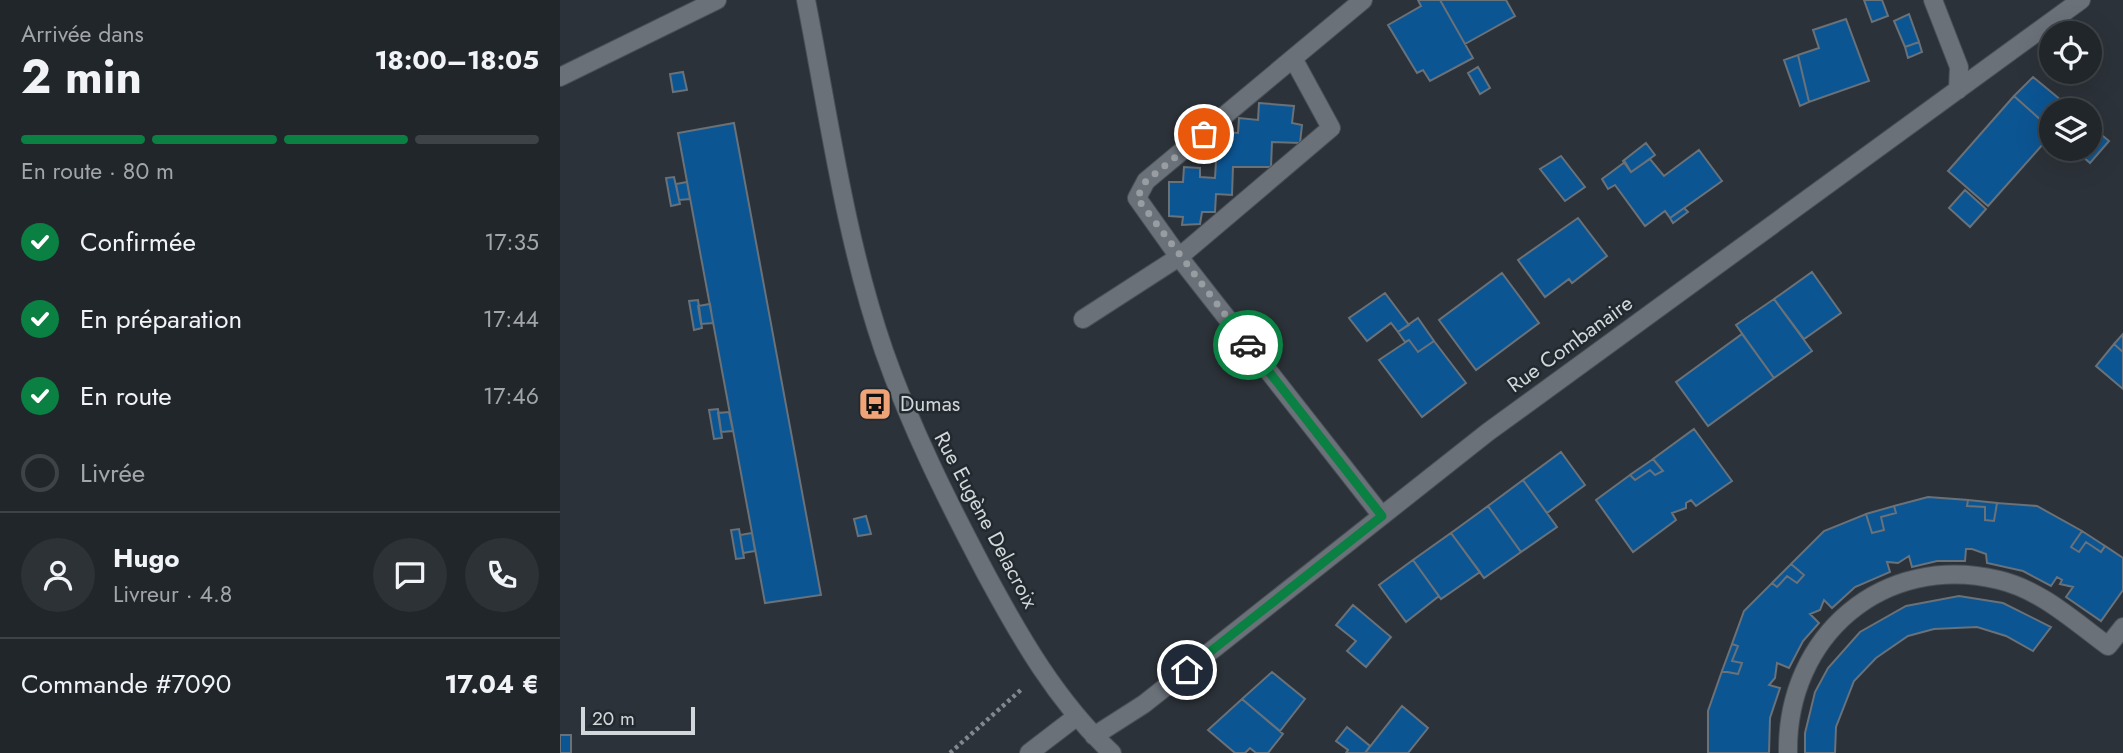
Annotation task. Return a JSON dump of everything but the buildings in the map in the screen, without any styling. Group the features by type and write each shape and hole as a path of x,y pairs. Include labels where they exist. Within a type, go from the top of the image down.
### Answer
{"street":[{"path":"560,77 717,0"},
{"name":"Rue Eugène Delacroix","path":"806,0 856,255 897,385 933,475 993,588 1045,674 1076,717 1109,752"},
{"path":"1363,0 1146,181 1137,198 1179,257 1382,516"},
{"path":"1933,0 1959,67 1958,90"},
{"name":"Rue Combanaire","path":"1094,736 1144,704 1488,432 2081,0"},
{"path":"1083,319 1179,257 1331,128 1294,60"},
{"path":"1788,753 1787,722 1796,690 1830,627 1850,609 1892,587 1917,578 1952,574 1999,580 2034,593 2108,646 2123,627"},
{"path":"1029,753 1076,717"}],"path":[{"path":"950,753 1024,687"}],"way so far":[{"path":"1204,134 1146,181 1137,198 1248,345"}],"place":[{"name":"Dumas","path":"875,404"}],"route":[{"path":"1187,670 1382,516 1248,345"}]}
